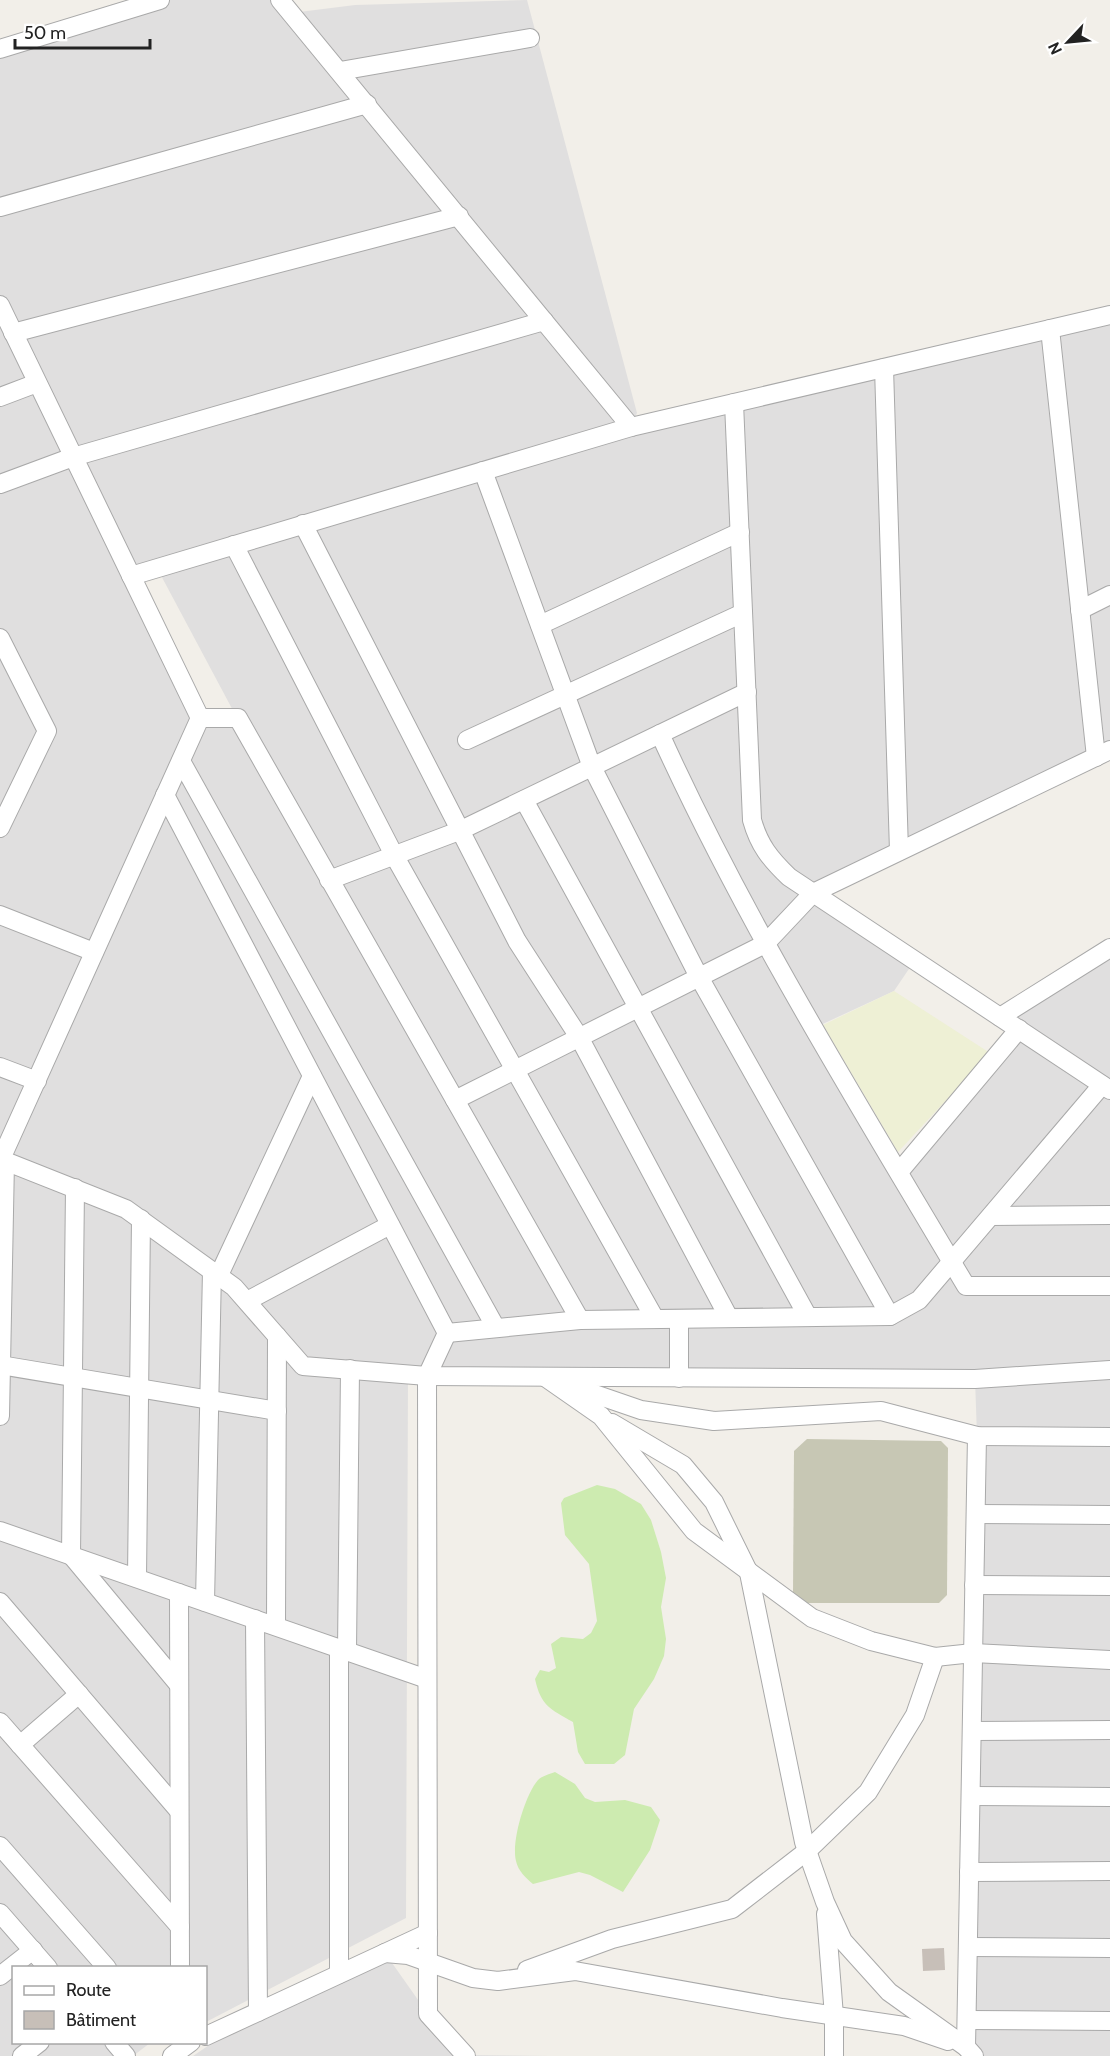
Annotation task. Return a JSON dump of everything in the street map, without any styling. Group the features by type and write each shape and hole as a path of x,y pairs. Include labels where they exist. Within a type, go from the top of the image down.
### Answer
{"street":[{"path":"0,49 160,0"},
{"path":"288,4 340,71 631,427"},
{"path":"340,71 530,38"},
{"path":"0,207 367,104"},
{"path":"13,333 459,216"},
{"path":"0,305 200,718"},
{"path":"130,576 631,427 1110,315"},
{"path":"0,484 73,457 544,321"},
{"path":"455,1100 765,944 813,893 1103,754 1080,610 1050,329"},
{"path":"884,368 898,852"},
{"path":"0,397 37,383"},
{"path":"447,1333 580,1320 890,1316 919,1300 1106,1088 813,893 770,860 758,841 752,820 734,403"},
{"path":"483,471 592,766 699,977 890,1316"},
{"path":"303,524 517,941 579,1037 729,1318"},
{"path":"540,625 740,532"},
{"path":"234,545 394,855 655,1319"},
{"path":"1080,610 1110,595"},
{"path":"467,740 743,613"},
{"path":"0,638 47,731 0,828"},
{"path":"329,880 459,831 747,692"},
{"path":"0,1416 2,1160 200,718"},
{"path":"200,718 238,718 580,1320"},
{"path":"660,734 701,824 765,944 966,1286 1110,1286"},
{"path":"181,761 496,1328"},
{"path":"165,795 447,1333"},
{"path":"524,800 808,1317"},
{"path":"0,915 94,952"},
{"path":"1000,1017 1110,948"},
{"path":"899,1172 1019,1029"},
{"path":"0,1067 37,1081"},
{"path":"205,1602 209,1400 215,1273 312,1076"},
{"path":"2,1160 126,1209 141,1219 215,1273 247,1301 303,1366 427,1376 545,1377 975,1379 1110,1370"},
{"path":"75,1188 71,1555 179,1684"},
{"path":"991,1216 1110,1215"},
{"path":"137,1578 141,1219"},
{"path":"247,1301 390,1225"},
{"path":"679,1319 679,1377"},
{"path":"447,1333 427,1376 428,2014 457,2053"},
{"path":"276,1626 277,1336"},
{"path":"1,1365 277,1412"},
{"path":"339,1974 343,1650 350,1370"},
{"path":"545,1377 601,1416 683,1465 714,1502 749,1572 807,1851 825,1902 843,1941 889,1992 970,2052"},
{"path":"545,1377 641,1410 714,1421 880,1411 977,1436 1110,1437"},
{"path":"601,1416 694,1531 812,1618 871,1641 935,1657 973,1653 1110,1660"},
{"path":"970,2052 967,2020 977,1436"},
{"path":"976,1514 1110,1515"},
{"path":"0,1531 427,1679"},
{"path":"974,1585 1110,1587"},
{"path":"178,1593 180,1966"},
{"path":"0,1602 179,1811"},
{"path":"255,1619 258,2012"},
{"path":"498,1981 612,1939 732,1909 807,1851 868,1792 915,1715 935,1657"},
{"path":"20,1745 79,1694"},
{"path":"0,1722 180,1927"},
{"path":"972,1731 1110,1730"},
{"path":"970,1796 1110,1797"},
{"path":"0,1846 105,1966"},
{"path":"969,1872 1110,1871"},
{"path":"825,1902 834,2016 834,2056"},
{"path":"0,1913 46,1966"},
{"path":"207,2035 428,1934"},
{"path":"968,1947 1110,1948"},
{"path":"13,1966 33,1950"},
{"path":"385,1953 408,1954 428,1964 473,1978 498,1981 575,1971 904,2026 970,2052"},
{"path":"0,1976 12,1967"},
{"path":"967,2020 1110,2021"},
{"path":"22,2056 39,2044"},
{"path":"115,2044 126,2056"},
{"path":"172,2056 189,2044"}],"shaded area":[{"path":"160,0 280,0 291,13 355,5 527,0 637,413 631,426 1110,315 1110,750 813,893 915,960 894,991 814,1028 899,1172 1018,1030 1000,1017 1110,948 1110,2056 974,2056 977,1436 975,1379 408,1375 406,1918 207,2021 207,1966 12,1966 12,2044 149,2044 133,2056 0,2056 0,49","holes":["157,568 237,718 200,718 131,576"]},
{"path":"894,991 990,1053 898,1152 823,1025"},
{"path":"807,1439 941,1441 948,1448 947,1595 939,1603 803,1603 793,1593 794,1451"},
{"path":"385,1953 428,2014 465,2055 549,2056 193,2056 258,2012"}],"green space":[{"path":"597,1485 615,1489 641,1504 651,1520 666,1578 661,1607 666,1639 664,1656 654,1679 634,1709 625,1755 614,1764 585,1764 578,1752 573,1722 548,1706 540,1695 535,1679 540,1670 549,1672 556,1668 551,1644 561,1637 583,1639 591,1633 597,1621 589,1564 565,1535 561,1503 564,1498"},
{"path":"555,1772 575,1784 585,1798 595,1802 625,1800 651,1807 660,1820 650,1850 623,1892 590,1875 579,1872 533,1884 519,1868 515,1853 517,1831 528,1796 538,1780"}],"building":[{"path":"944,1948 945,1970 923,1971 922,1949"}]}
